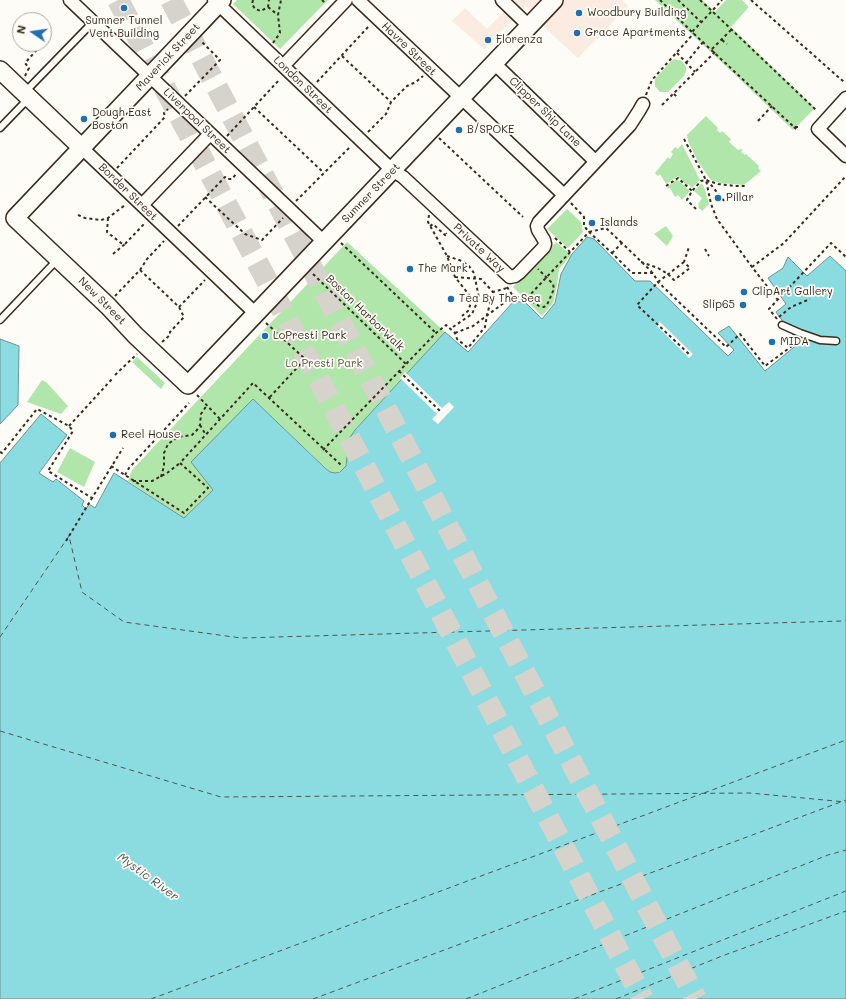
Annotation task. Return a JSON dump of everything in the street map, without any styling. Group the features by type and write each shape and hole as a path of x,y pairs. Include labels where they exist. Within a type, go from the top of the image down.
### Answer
{"street":[{"name":"Liverpool Street","path":"70,0 324,242"},
{"path":"283,72 346,0"},
{"name":"Havre Street","path":"358,0 567,199"},
{"path":"502,0 529,26"},
{"name":"Sumner Street","path":"192,390 256,314 554,0"},
{"name":"London Street","path":"218,1 283,72 392,170"},
{"name":"Maverick Street","path":"16,218 150,76 218,1"},
{"name":"Clipper Ship Lane","path":"494,62 596,161"},
{"name":"Border Street","path":"0,70 25,89 82,148 256,314"},
{"path":"846,98 818,129 846,156"},
{"path":"567,199 596,161 634,119 642,104"},
{"path":"142,205 210,134"},
{"name":"Private Way","path":"392,170 403,177 510,277 519,273 544,247 544,240 537,226 539,222 567,199"},
{"name":"New Street","path":"16,218 108,306 135,335 192,390"}],"lane":[{"path":"0,128 25,89 93,22"},
{"path":"0,320 59,259"},
{"path":"782,325 820,340 836,341"}],"path":[{"path":"253,0 252,4 255,9 262,11 268,7 270,0"},
{"path":"272,44 280,33 278,15 281,0"},
{"path":"322,0 326,4"},
{"path":"660,0 798,131"},
{"path":"678,0 701,22"},
{"path":"700,0 732,28 816,110"},
{"path":"642,104 652,80 701,22 722,0"},
{"path":"751,0 844,82"},
{"path":"268,7 278,15"},
{"path":"315,84 369,26"},
{"path":"712,49 732,28"},
{"path":"185,97 220,60 198,38"},
{"path":"721,39 726,44"},
{"path":"686,62 704,42"},
{"path":"25,89 29,66 25,63 35,52"},
{"path":"662,105 715,52"},
{"path":"676,53 695,72"},
{"path":"342,56 391,102"},
{"path":"226,136 254,107 283,72"},
{"path":"367,132 386,114 391,102 407,86 416,82 424,75"},
{"path":"674,94 678,98"},
{"path":"116,169 165,118 164,113 170,106"},
{"path":"758,120 772,106"},
{"path":"254,107 324,173"},
{"path":"794,127 798,128"},
{"path":"439,138 522,217"},
{"path":"684,139 706,180 725,202"},
{"path":"295,202 353,144"},
{"path":"177,227 224,177 232,179 239,172"},
{"path":"752,267 784,243 846,176"},
{"path":"666,186 678,178 692,191"},
{"path":"706,180 711,204 717,219 752,267 778,299"},
{"path":"696,209 687,200 692,191 701,181 706,180 718,184 746,186"},
{"path":"206,197 245,234 262,240 286,216"},
{"path":"567,199 584,217 584,226 589,232 632,273 653,273"},
{"path":"78,215 85,218 101,220 108,218 128,203"},
{"path":"108,218 107,232 124,244"},
{"path":"113,254 147,221"},
{"path":"428,222 447,256 454,277 472,300 468,311 462,316"},
{"path":"430,226 433,224 446,236 448,234 435,222"},
{"path":"527,298 589,232 606,228 653,273 658,282 726,347 740,334 765,366 796,343 769,309 831,243 846,257"},
{"path":"554,238 570,252"},
{"path":"113,299 166,239"},
{"path":"341,243 436,333"},
{"path":"612,253 622,243"},
{"path":"689,247 684,262 658,282 637,305 690,355"},
{"path":"705,249 709,256"},
{"path":"447,256 462,261 469,266 476,279 479,298 472,314 450,329"},
{"path":"641,262 658,268 674,280 690,268 684,262"},
{"path":"505,285 512,296 525,299 527,298 539,306 544,307 547,305 554,290 553,284 534,264"},
{"path":"140,270 179,307 184,317 170,332 170,335 160,344"},
{"name":"Boston HarborWalk","path":"312,273 406,364"},
{"path":"454,277 481,279 494,292"},
{"path":"179,307 207,278"},
{"path":"494,292 507,288"},
{"path":"324,450 436,333 446,325 455,333 457,339 468,348 485,327 494,292"},
{"path":"455,333 473,326 512,296"},
{"path":"777,319 791,307 810,299"},
{"path":"256,314 305,359 269,398"},
{"path":"115,375 138,353"},
{"path":"399,371 442,413"},
{"path":"69,426 112,379"},
{"path":"133,481 152,481 161,477 180,463 253,383 341,465"},
{"path":"192,390 220,419"},
{"path":"125,475 129,468 189,403"},
{"path":"161,477 164,466 164,453 168,444 178,437 192,435 197,430 200,425 201,414 207,405"},
{"path":"0,452 2,453 37,409 69,426 73,431 48,470 92,498"},
{"path":"200,425 206,435"},
{"path":"66,541 123,448"},
{"path":"111,466 184,513 208,488 180,463"}],"shaded area":[{"path":"515,0 622,0 628,6 578,58 546,29 526,6 484,49 452,21 465,8 487,29"}],"green space":[{"path":"237,0 328,0 280,49 233,4"},
{"path":"655,0 702,0 715,12 726,0 742,0 748,8 731,27 815,108 793,130"},
{"path":"675,59 682,61 686,67 684,76 668,92 660,92 655,86 655,79 671,61"},
{"path":"706,116 718,128 717,130 720,133 722,131 731,139 729,142 738,150 743,150 741,152 745,155 746,154 759,166 758,168 761,171 744,185 720,183 711,180 698,162 688,141 687,135"},
{"path":"682,144 700,180 692,188 688,184 687,186 678,176 666,184 660,174 658,176 655,173 668,157 670,159 673,154 671,152 675,147 678,149"},
{"path":"677,179 690,191 682,200 678,195 675,197 670,188 668,189 667,187"},
{"path":"702,183 709,204 702,211 698,207 698,204 702,198 694,191"},
{"path":"567,209 581,222 583,232 568,248 547,229"},
{"path":"666,226 673,236 667,246 654,234"},
{"name":"Lo Presti Park","path":"347,242 445,332 355,430 347,452 347,463 344,469 335,473 330,472 253,399 213,490 184,518 128,481 132,470"},
{"path":"556,242 571,255 559,269 553,303 542,316 513,287"},
{"path":"137,357 165,383 161,389 132,362"},
{"path":"42,380 47,383 68,406 61,414 27,402"},
{"path":"70,448 95,462 84,487 57,472"}],"water":[{"name":"Mystic River","path":"587,237 594,239 635,281 650,281 728,356 734,350 718,333 729,326 765,371 799,343 776,312 786,304 768,278 783,268 788,257 807,276 830,256 846,271 846,999 0,999 0,463 41,414 67,435 39,473 53,482 56,479 84,501 82,505 86,509 89,504 95,508 114,473 184,518 213,490 191,462 253,399 324,467 330,472 340,472 346,466 349,439 355,430 445,332 468,352 514,301 526,303 542,319 555,303 561,274 572,254"},
{"path":"0,339 19,346 18,405 0,424"}],"pier":[{"path":"660,322 693,354 689,358 656,325"},
{"path":"405,372 442,408 449,402 454,407 438,424 432,419 437,414 400,378"}],"ferry route":[{"path":"0,637 69,536 82,592 124,622 241,638 846,620"},
{"path":"0,731 221,797 750,793 846,802"},
{"path":"704,793 846,740"},
{"path":"151,999 701,794"},
{"path":"313,999 846,800"},
{"path":"466,999 828,855 846,850"},
{"path":"574,999 846,891"},
{"path":"616,999 722,956 846,911"}],"tunnel":[{"path":"118,0 274,294 643,999"},
{"path":"171,0 696,999"}],"place":[{"name":"Sumner Tunnel Vent Building","path":"124,8"},
{"name":"Woodbury Building","path":"579,13"},
{"name":"Grace Apartments","path":"577,33"},
{"name":"Florenza","path":"488,40"},
{"name":"Dough East Boston","path":"84,119"},
{"name":"B/SPOKE","path":"459,130"},
{"name":"Pillar","path":"718,198"},
{"name":"Islands","path":"592,223"},
{"name":"The Mark","path":"410,269"},
{"name":"ClipArt Gallery","path":"744,292"},
{"name":"Tea By The Sea","path":"451,299"},
{"name":"Slip65","path":"743,305"},
{"name":"LoPresti Park","path":"265,336"},
{"name":"MIDA","path":"772,342"},
{"name":"Reel House","path":"113,435"}]}
